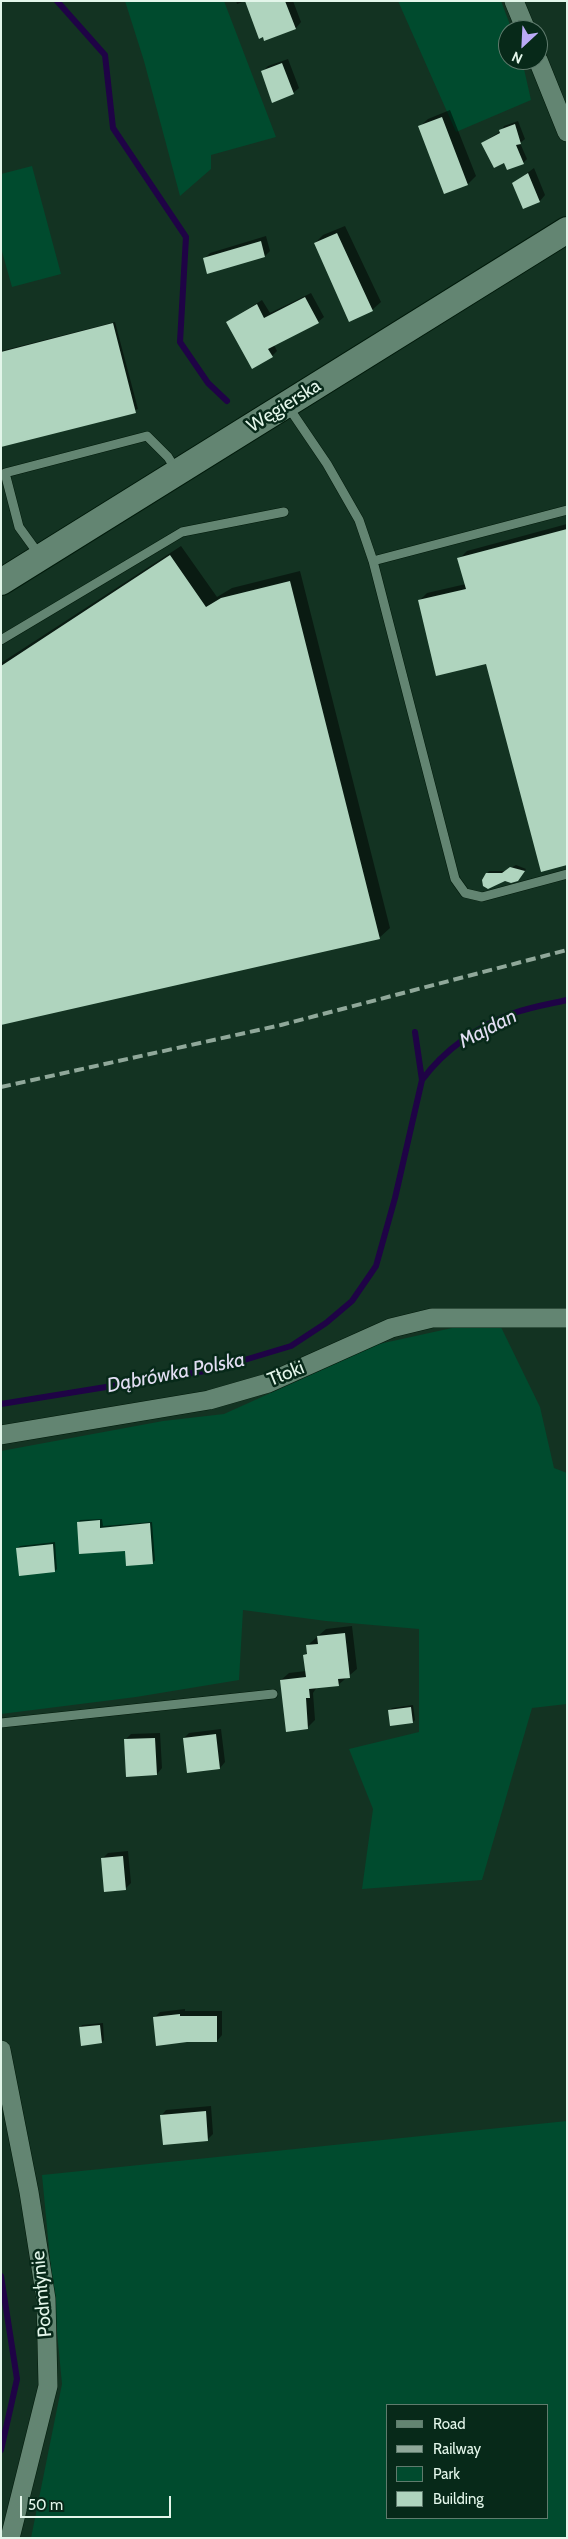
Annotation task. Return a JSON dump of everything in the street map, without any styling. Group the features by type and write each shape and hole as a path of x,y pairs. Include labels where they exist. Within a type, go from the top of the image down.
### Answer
{"main road":[{"name":"Węgierska","path":"1,582 567,230"}],"street":[{"path":"514,1 522,20"},
{"path":"542,70 567,132"},
{"name":"Tłoki","path":"1,1435 209,1400 268,1383 391,1328 432,1318 567,1318"},
{"name":"Podmłynie","path":"1,2050 29,2192 46,2299 48,2386 10,2538"}],"lane":[{"path":"287,405 327,464 360,520 373,561 455,879 465,892 482,897 567,874"},
{"path":"41,557 19,527 3,473 147,436 168,457 178,473"},
{"path":"373,561 567,510"},
{"path":"1,640 182,532 284,512"},
{"path":"1,1723 273,1694"}],"green space":[{"path":"125,1 224,1 276,137 211,155 211,169 180,196 144,61"},
{"path":"398,1 501,1 508,20 498,20 498,70 524,70 531,100 456,132"},
{"path":"32,166 61,274 12,287 1,248 1,174"},
{"path":"500,1325 540,1407 554,1468 567,1473 567,1704 532,1708 482,1880 362,1889 373,1809 349,1749 419,1732 419,1629 326,1621 243,1610 239,1680 136,1697 1,1714 1,1451 163,1421 224,1414 379,1344 452,1328"},
{"path":"567,2121 567,2538 31,2538 62,2384 42,2175"}],"building":[{"path":"245,1 285,1 296,29 264,41 263,37 259,39"},
{"path":"282,63 294,94 272,103 261,71"},
{"path":"442,117 468,185 444,194 418,126"},
{"path":"515,124 521,144 516,145 524,164 507,170 504,163 494,168 481,143 500,133 499,130"},
{"path":"528,173 540,202 523,209 512,183"},
{"path":"337,233 373,311 349,322 314,243"},
{"path":"261,241 265,257 207,274 203,258"},
{"path":"305,297 319,323 268,349 273,357 252,369 226,322 257,304 264,318"},
{"path":"113,323 136,413 1,447 1,352"},
{"path":"567,529 567,865 541,872 486,664 436,676 418,600 466,589 457,558"},
{"path":"170,555 206,607 221,598 290,581 380,939 1,1025 1,666"},
{"path":"510,867 525,871 518,881 511,883 505,881 488,889 483,886 482,880 486,873 502,873"},
{"path":"100,1520 100,1528 150,1523 153,1564 126,1566 125,1551 79,1554 77,1522"},
{"path":"53,1544 55,1572 19,1576 16,1548"},
{"path":"345,1633 350,1678 338,1679 339,1686 309,1689 310,1698 306,1698 308,1729 286,1732 280,1680 306,1677 303,1655 307,1654 306,1645 318,1644 317,1636"},
{"path":"411,1707 413,1723 390,1726 388,1710"},
{"path":"216,1734 220,1769 187,1773 183,1738"},
{"path":"155,1738 157,1775 126,1777 124,1739"},
{"path":"123,1856 126,1890 104,1892 101,1858"},
{"path":"180,2014 180,2016 217,2016 217,2042 187,2042 156,2046 153,2017"},
{"path":"100,2025 102,2043 81,2046 79,2027"},
{"path":"206,2111 208,2141 163,2145 160,2115"}],"waterway":[{"name":"Dąbrówka Polska","path":"57,1 105,55 113,128 186,237 180,342 208,383 227,401"},
{"name":"Majdan","path":"422,1080 452,1049 488,1024 520,1011 567,1000"},
{"name":"Dąbrówka Polska","path":"1,1404 211,1370 291,1346 326,1323 352,1301 376,1266 395,1198 422,1080 415,1032"},
{"name":"Dąbrówka Polska","path":"1,2276 17,2379 1,2450"}],"railway":[{"path":"1,1087 281,1025 567,950"}]}
